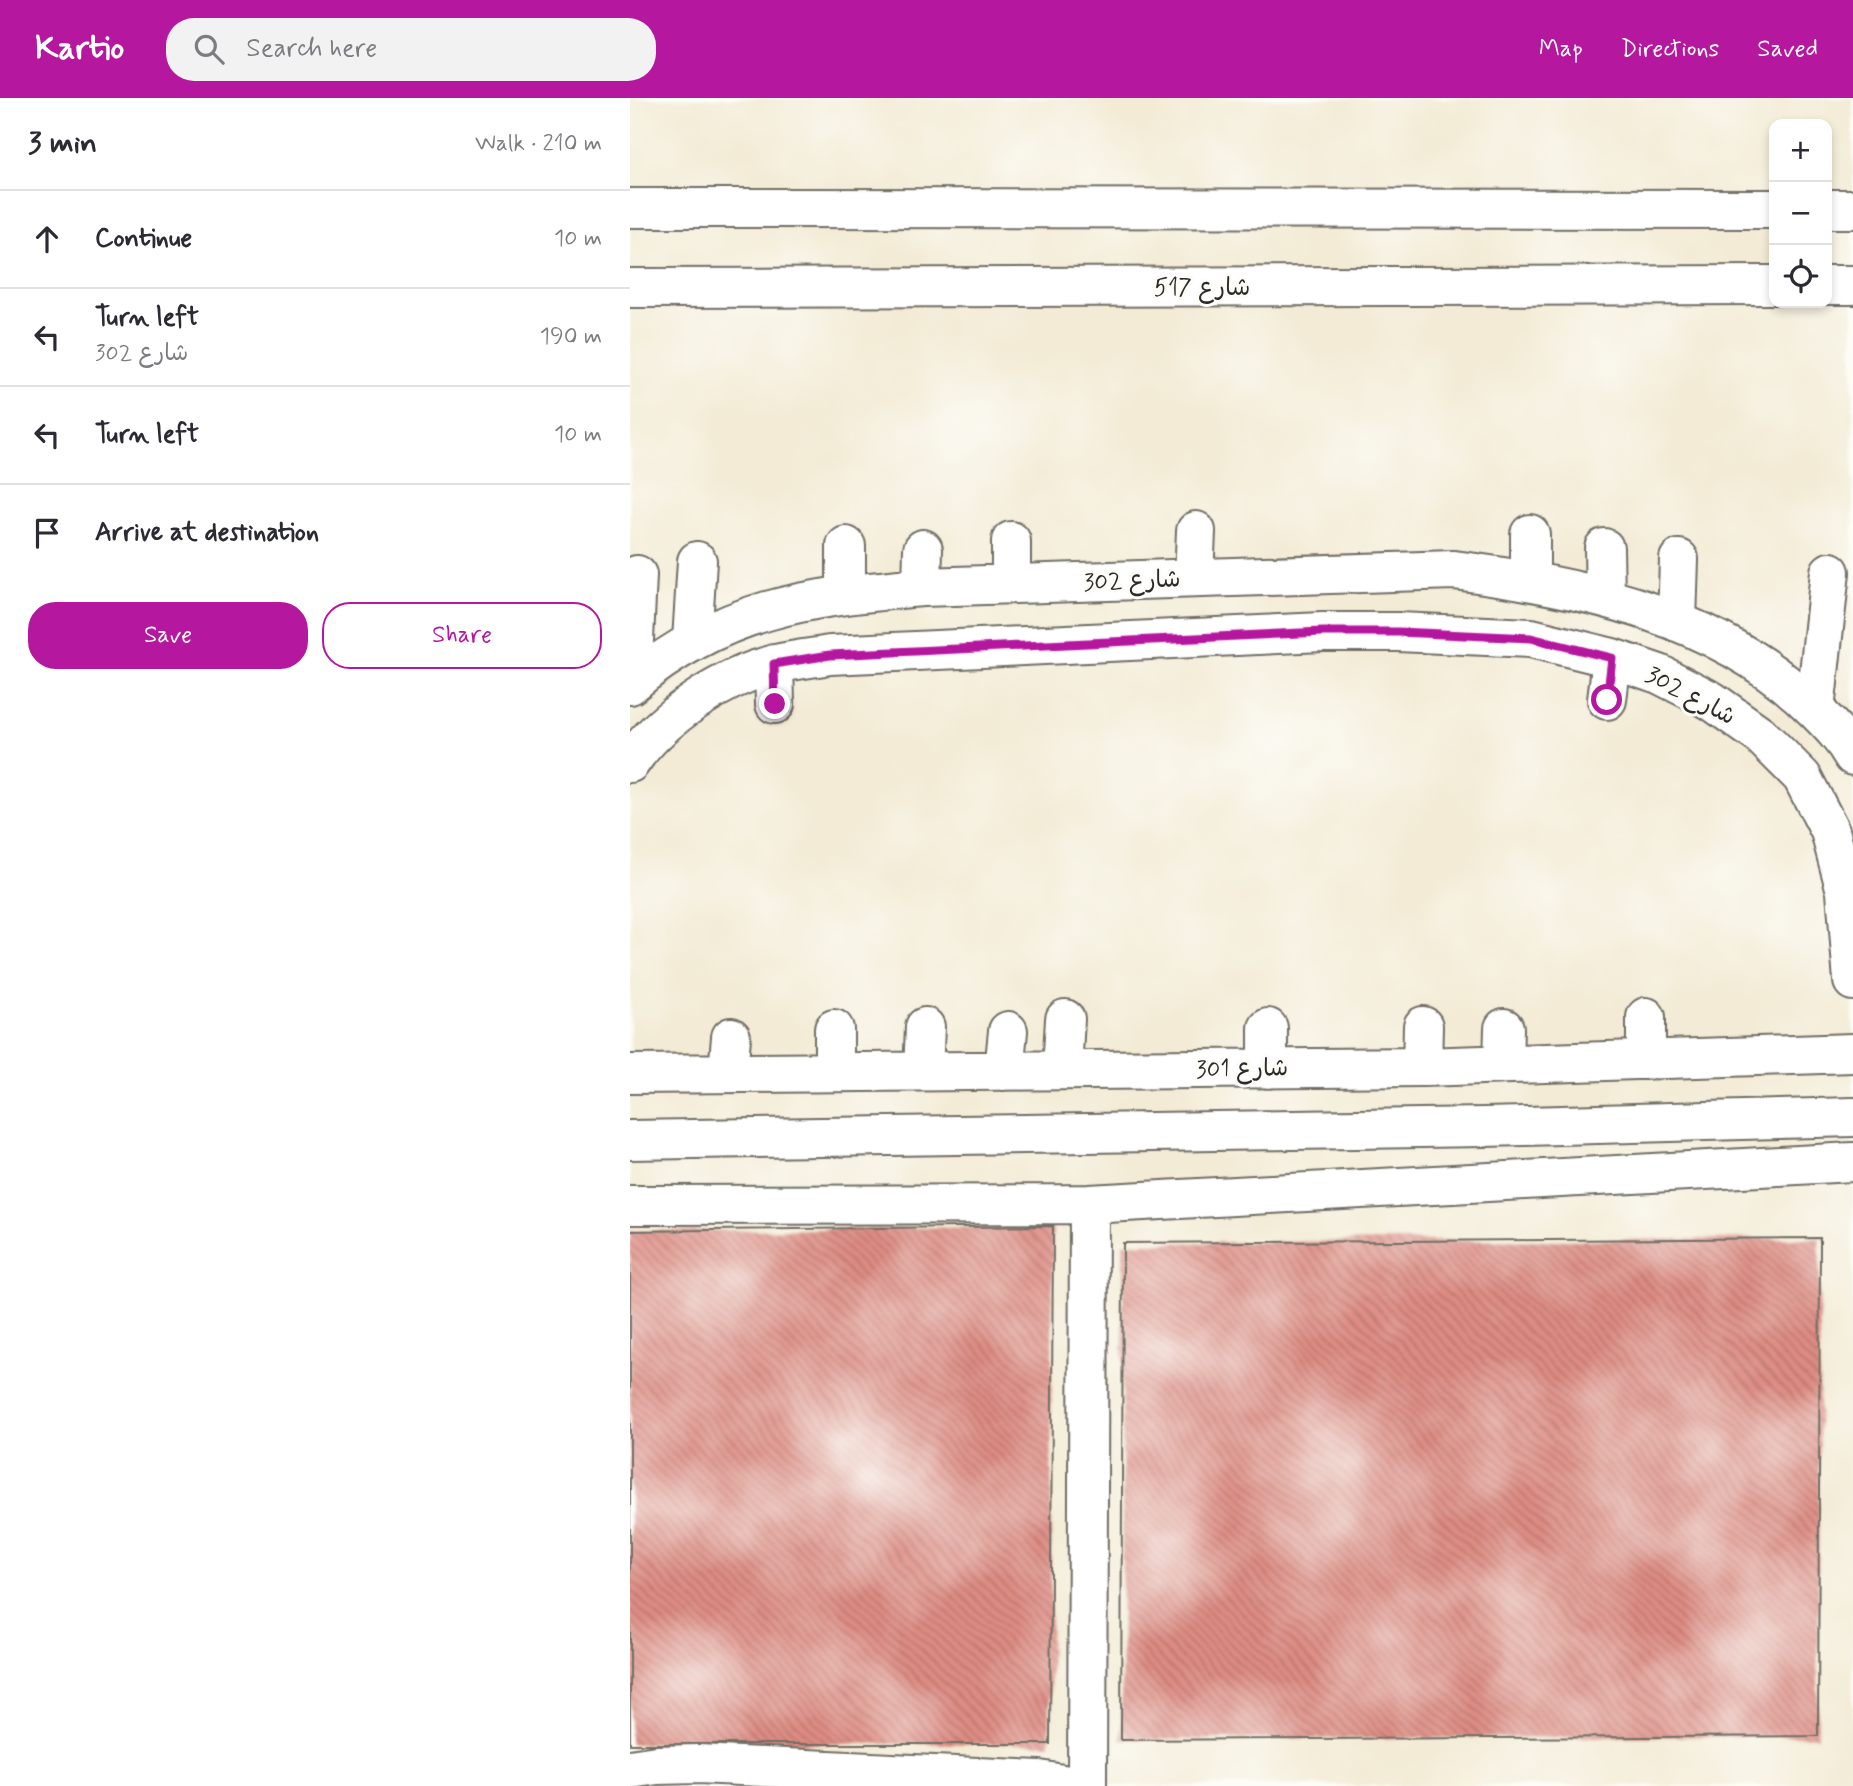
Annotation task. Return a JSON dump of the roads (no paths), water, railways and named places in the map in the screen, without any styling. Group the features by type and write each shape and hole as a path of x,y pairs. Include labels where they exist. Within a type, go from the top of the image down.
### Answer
{"street":[{"path":"630,208 1769,209"},
{"path":"1832,209 1853,209"},
{"name":"شارع 517","path":"630,288 1769,285"},
{"path":"1832,285 1853,285"},
{"path":"1194,578 1196,531"},
{"path":"1530,534 1530,580"},
{"path":"1011,541 1011,584"},
{"path":"846,546 846,593"},
{"path":"1604,548 1605,597"},
{"path":"922,587 923,549"},
{"path":"1677,622 1679,559"},
{"name":"شارع 302","path":"631,684 692,641 727,623 781,606 846,593 1011,584 1058,568 1194,578 1320,560 1420,562 1454,570 1530,580 1605,597 1677,622 1746,655 1798,693 1850,742"},
{"path":"692,641 697,561"},
{"path":"1815,710 1830,572"},
{"path":"631,684 637,575"},
{"name":"شارع 302","path":"630,763 674,715 722,685 774,664 830,655 943,663 984,657 1229,650 1340,640 1480,647 1531,638 1612,658 1659,674 1712,701 1760,735 1802,777 1830,831 1843,879 1853,981"},
{"path":"1607,700 1612,658"},
{"path":"774,664 775,704"},
{"path":"1646,1017 1646,1060"},
{"path":"1062,1070 1065,1019"},
{"path":"1422,1067 1423,1026"},
{"path":"923,1071 925,1027"},
{"path":"1268,1028 1268,1069"},
{"path":"834,1029 834,1072"},
{"path":"1004,1071 1008,1031"},
{"name":"شارع 301","path":"630,1074 729,1055 834,1072 1062,1070 1180,1054 1268,1069 1317,1052 1422,1067 1504,1046 1646,1060 1853,1053"},
{"path":"630,1140 1484,1127 1853,1117"},
{"path":"630,1205 1089,1204 1853,1162"},
{"path":"1087,1786 1089,1204"},
{"path":"630,1769 698,1764 1039,1780 1074,1786"}]}
